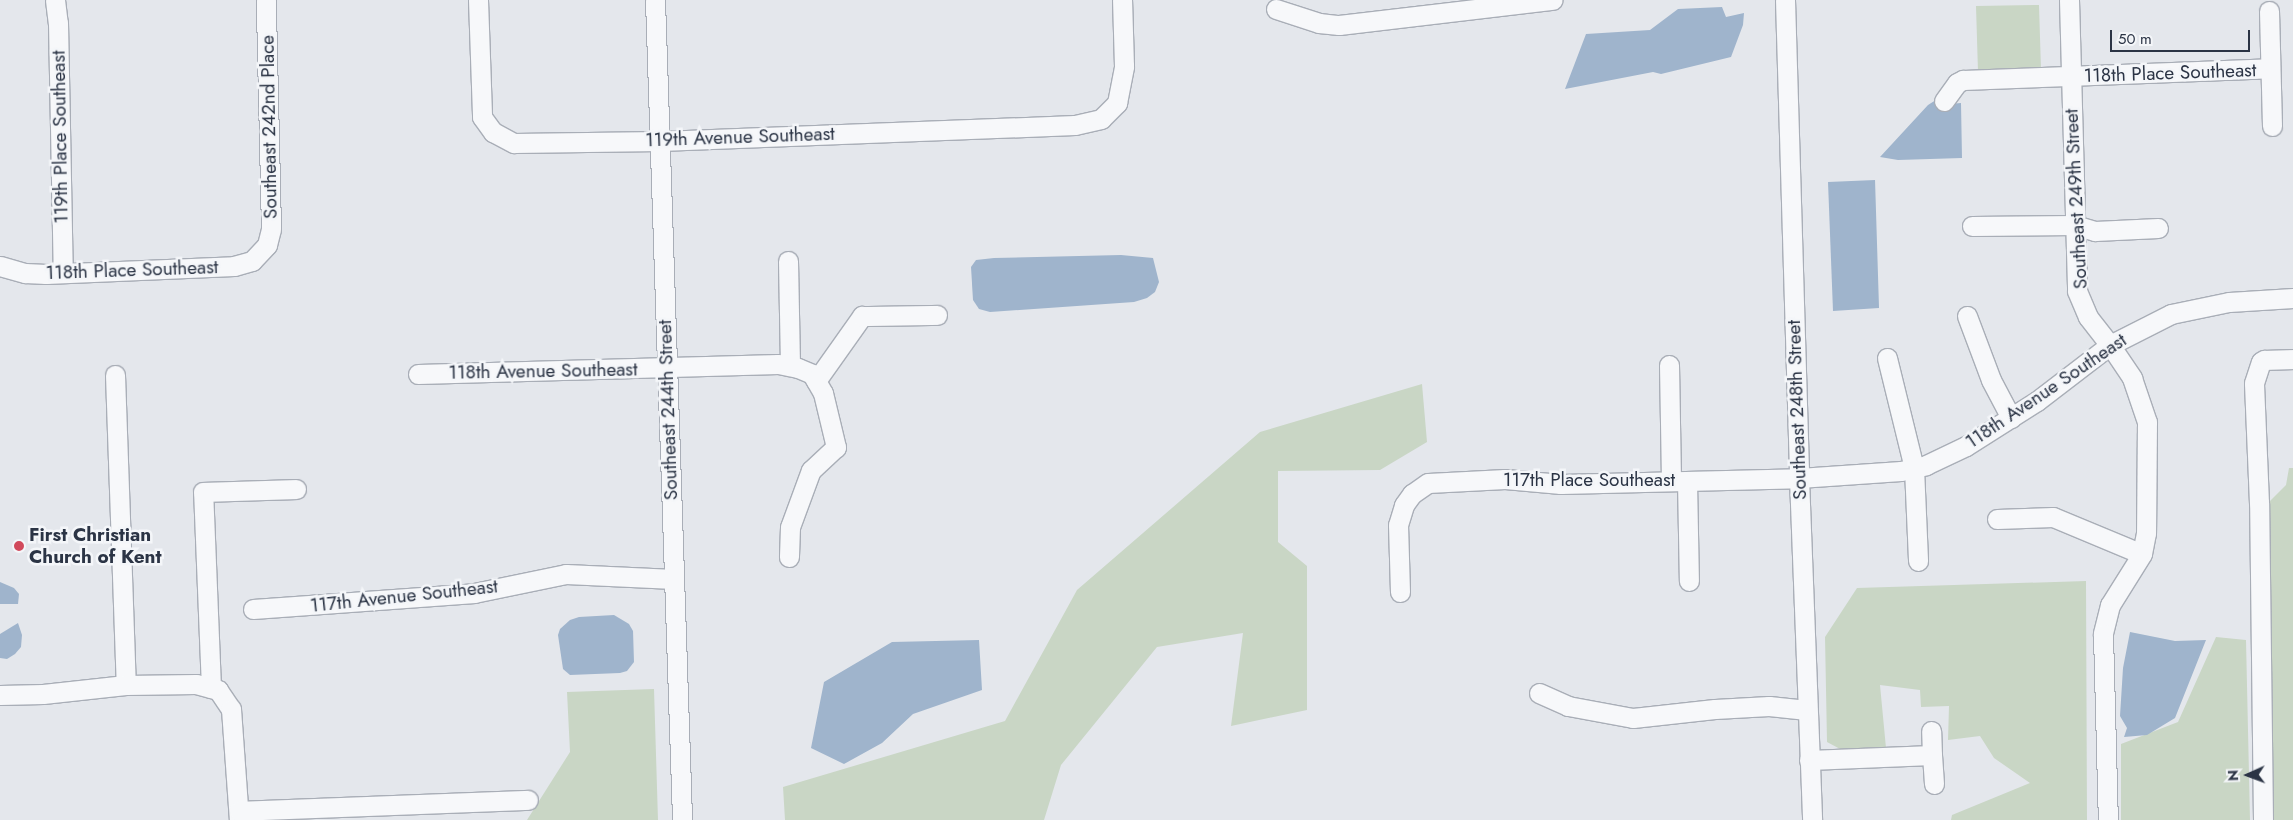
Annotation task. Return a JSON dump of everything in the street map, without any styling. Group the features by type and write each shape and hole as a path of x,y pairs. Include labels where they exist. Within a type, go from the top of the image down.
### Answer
{"street":[{"name":"119th Place Southeast","path":"55,0 58,23 63,273"},
{"name":"Southeast 242nd Place","path":"261,251 268,245 271,229 266,0"},
{"name":"119th Avenue Southeast","path":"478,0 482,117 493,132 514,144 660,141 1075,125 1101,119 1118,103 1124,66 1122,0"},
{"name":"Southeast 244th Street","path":"655,0 682,820"},
{"path":"1276,9 1319,23 1339,26 1424,8 1552,0"},
{"name":"Southeast 248th Street","path":"1785,0 1798,478 1812,820"},
{"name":"Southeast 249th Street","path":"2068,0 2077,291 2088,317 2132,378 2147,422 2146,533 2142,554 2110,605 2103,634 2108,820"},
{"path":"2269,11 2272,126"},
{"name":"118th Place Southeast","path":"1944,101 1957,83 1963,80 2270,68"},
{"path":"1972,226 2075,225 2095,231 2158,228"},
{"name":"118th Place Southeast","path":"0,266 25,273 63,273 234,266 252,261 261,251"},
{"path":"788,261 790,366"},
{"name":"118th Avenue Southeast","path":"1798,478 1902,471 1914,468 1966,446 2038,401 2110,345 2171,314 2229,302 2293,298"},
{"path":"789,557 790,527 811,470 836,447 823,393 816,381 862,316 937,315"},
{"path":"1966,316 1991,380 2011,418"},
{"path":"1887,358 1914,468 1918,560"},
{"path":"2263,820 2259,503 2254,383 2261,362 2264,360 2293,359"},
{"name":"118th Avenue Southeast","path":"418,374 778,364 812,374 816,381"},
{"path":"1669,365 1689,581"},
{"path":"115,375 126,685"},
{"name":"117th Place Southeast","path":"1400,592 1398,525 1404,505 1412,494 1428,483 1506,480 1561,484 1798,478"},
{"path":"211,688 204,492 296,489"},
{"path":"1997,519 2053,517 2142,554"},
{"name":"117th Avenue Southeast","path":"253,609 474,593 566,574 674,579"},
{"path":"0,695 43,694 126,685 196,684 218,690 231,709 239,816 427,812 528,800"},
{"path":"1539,693 1568,706 1633,718 1715,709 1769,706 1807,710"},
{"path":"1931,731 1934,784"},
{"path":"1809,760 1932,755"}],"green space":[{"path":"2039,5 2041,70 1978,72 1976,6"},
{"path":"1422,384 1427,442 1380,470 1278,471 1278,542 1307,566 1307,710 1231,726 1243,633 1157,647 1061,765 1044,820 785,820 783,787 1005,721 1077,590 1260,432"},
{"path":"2289,468 2293,468 2293,820 2273,820 2268,503 2286,485"},
{"path":"2086,581 2087,820 1951,820 1952,815 2030,783 1994,758 1980,736 1948,740 1949,706 1921,707 1920,690 1880,685 1886,748 1842,750 1827,742 1825,637 1857,588"},
{"path":"2216,637 2246,640 2250,820 2121,820 2121,744 2178,722"},
{"path":"654,689 658,820 527,820 570,752 567,692"}],"water":[{"path":"1722,7 1726,17 1744,13 1743,25 1731,57 1661,74 1653,72 1565,89 1586,34 1650,30 1678,9"},
{"path":"1939,98 1950,104 1961,103 1962,158 1898,160 1880,157 1928,105"},
{"path":"1875,180 1879,308 1833,311 1828,182"},
{"path":"1121,255 1153,258 1159,282 1155,292 1147,298 1134,302 990,312 979,309 973,300 971,267 976,260"},
{"path":"0,582 14,588 19,594 18,604 0,604"},
{"path":"614,615 629,624 633,631 634,662 627,671 620,673 570,675 563,669 558,635 560,629 570,620 579,617"},
{"path":"18,623 22,635 21,647 7,659 0,658 0,634"},
{"path":"2130,632 2175,641 2206,640 2175,718 2147,735 2124,737 2127,728 2120,716 2123,668"},
{"path":"979,640 982,690 913,714 882,743 844,764 811,748 824,682 892,642"}],"place":[{"name":"First Christian Church of Kent","path":"19,546"}]}
